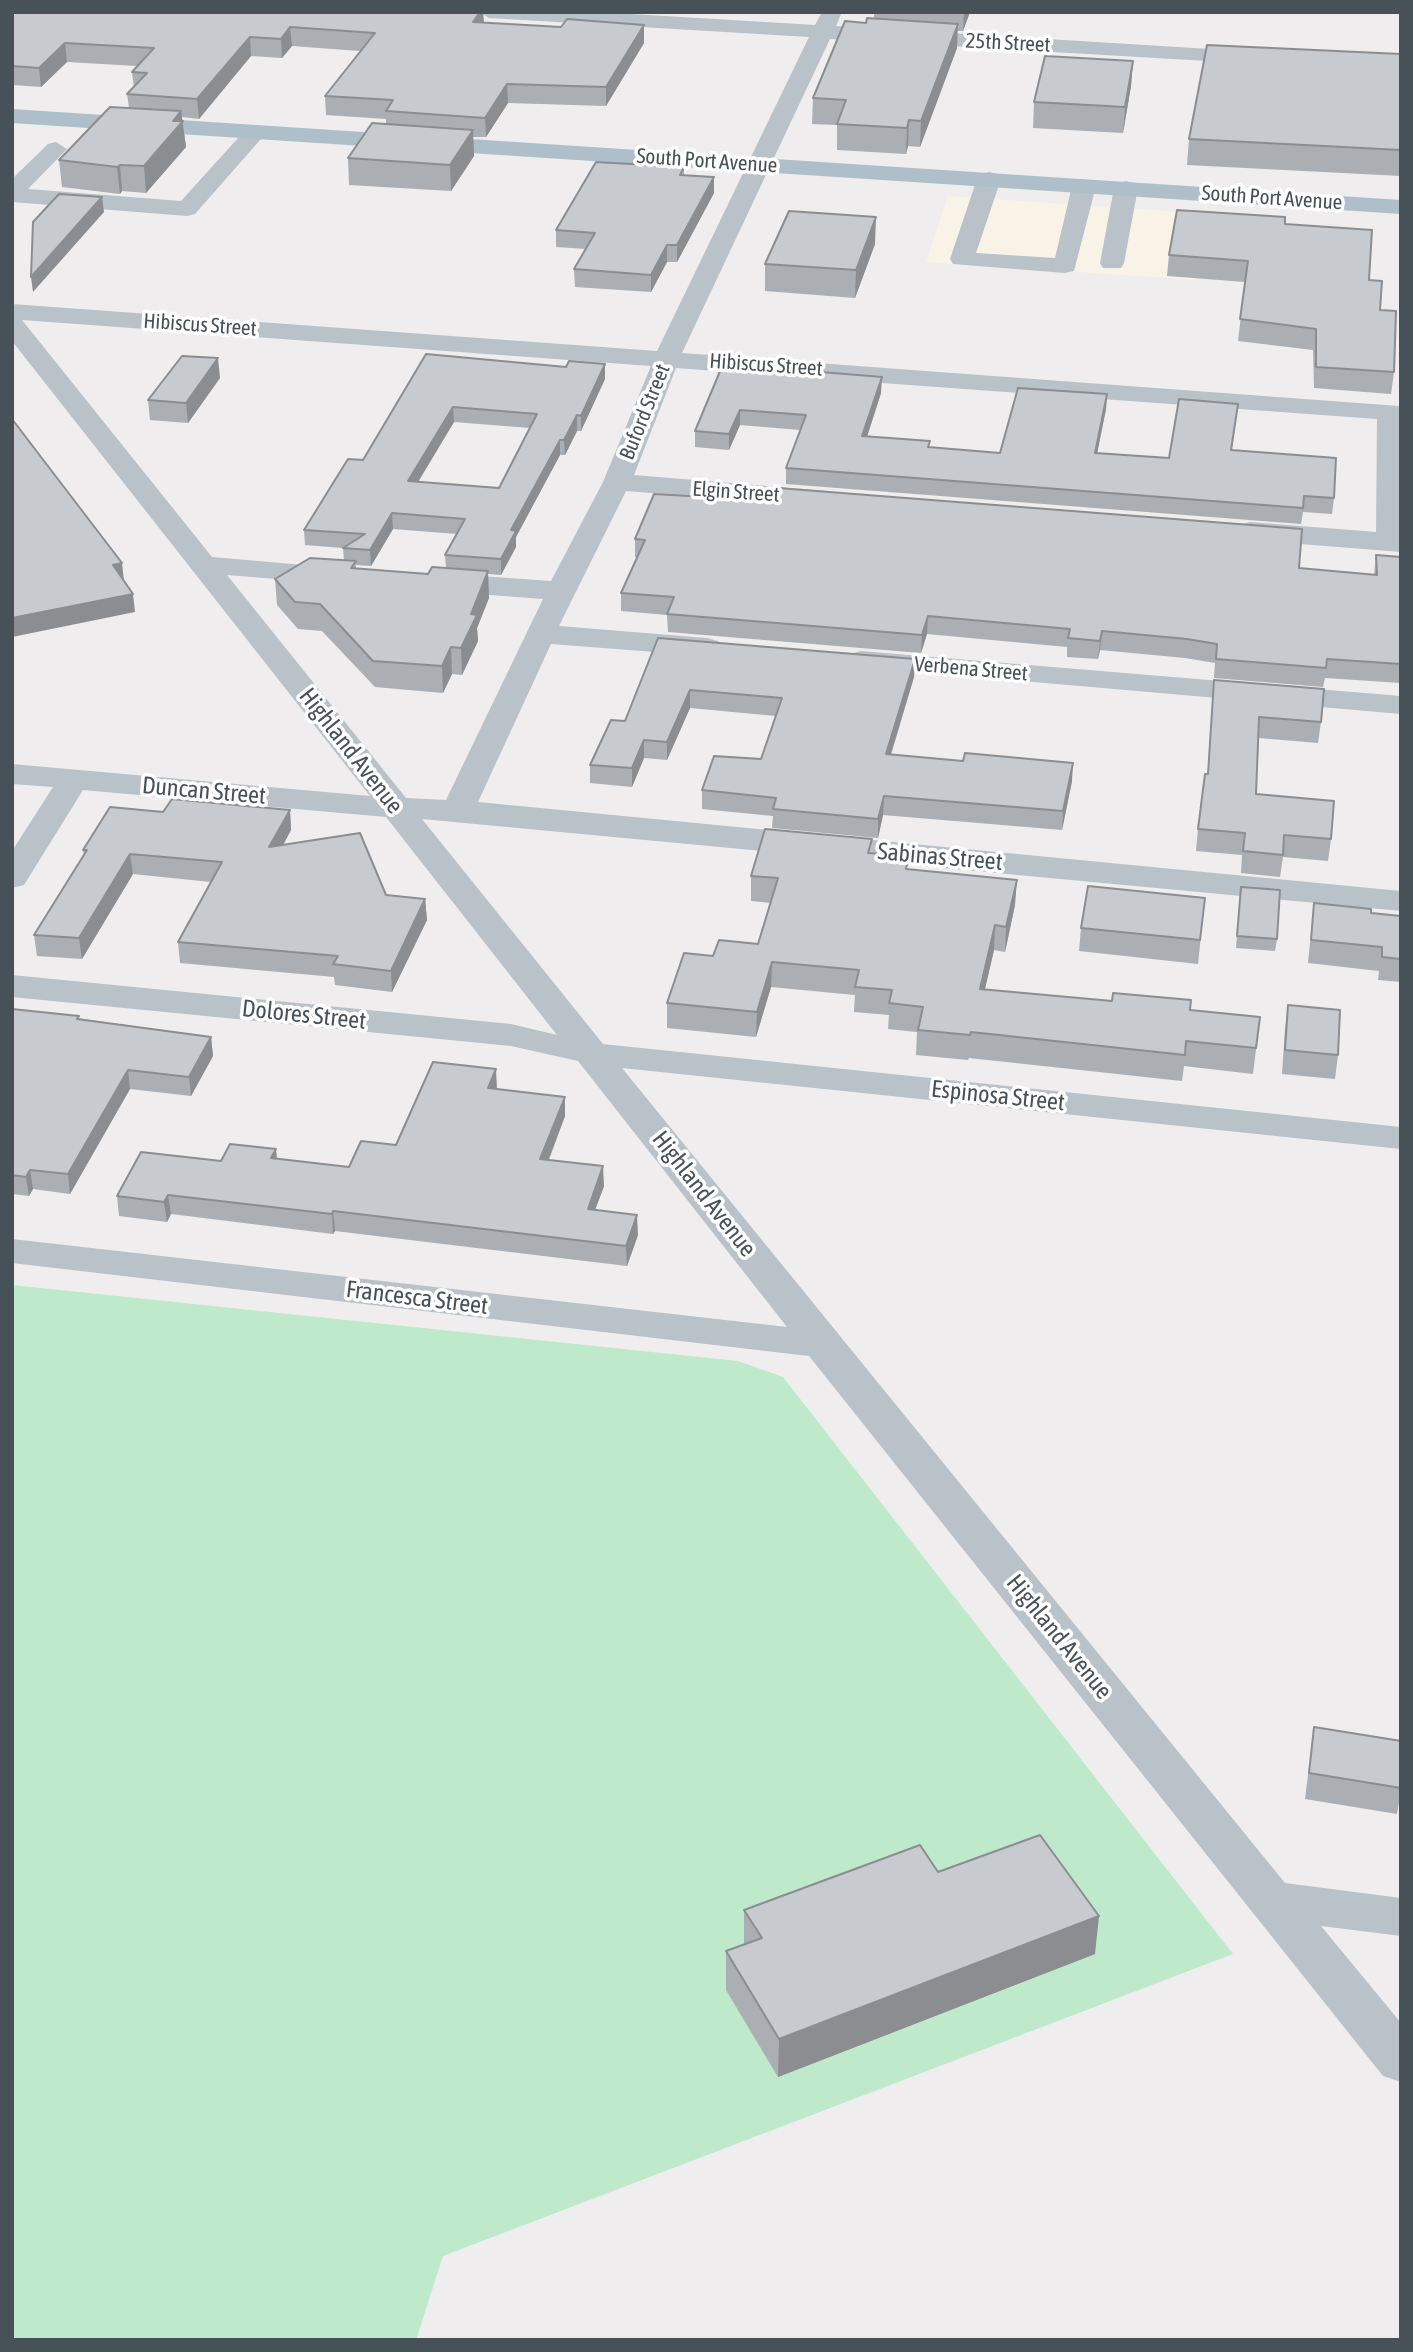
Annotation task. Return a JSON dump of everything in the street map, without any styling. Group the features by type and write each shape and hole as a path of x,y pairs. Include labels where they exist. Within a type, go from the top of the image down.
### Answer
{"main road":[{"name":"South Port Avenue","path":"12,116 1401,206"}],"street":[{"name":"25th Street","path":"489,12 827,22 1028,34 1275,59"},
{"path":"879,15 906,16"},
{"name":"Buford Street","path":"458,810 561,591 617,482 667,358 827,22"},
{"path":"12,194 187,209 256,132"},
{"path":"12,194 57,149"},
{"path":"989,179 962,259 1028,263 1053,257 1079,214 1084,186"},
{"path":"1112,263 1126,188"},
{"name":"Hibiscus Street","path":"12,312 1390,412 1395,543"},
{"name":"Highland Avenue","path":"12,324 822,1344 1401,2061"},
{"name":"Elgin Street","path":"617,482 851,500"},
{"path":"1224,529 1395,543"},
{"path":"205,565 361,576"},
{"path":"414,580 561,591"},
{"path":"542,634 736,650"},
{"name":"Verbena Street","path":"833,658 1401,705"},
{"name":"Duncan Street","path":"12,774 396,808"},
{"path":"12,878 74,779"},
{"name":"Sabinas Street","path":"396,808 458,810 1401,901"},
{"name":"Dolores Street","path":"12,986 511,1035 594,1054"},
{"name":"Espinosa Street","path":"594,1054 1401,1138"},
{"name":"Francesca Street","path":"12,1251 822,1344"},
{"path":"1272,1900 1401,1917"}],"shaded area":[{"path":"948,196 1212,214 1198,280 926,262"}],"green space":[{"path":"12,1285 738,1361 783,1377 1233,1954 443,2256 416,2340 12,2340"}],"building":[{"path":"12,12 480,12 473,22 561,27 567,19 644,25 606,87 507,84 485,118 386,111 393,100 325,96 375,33 290,27 281,39 250,37 197,99 127,94 147,73 132,72 154,48 65,43 39,68 12,66"},
{"path":"867,18 958,24 921,121 909,120 907,128 837,124 846,100 813,98 845,21 866,23"},
{"path":"1207,45 1401,54 1401,150 1189,139"},
{"path":"1045,56 1133,61 1125,107 1034,102"},
{"path":"110,107 181,111 173,121 183,121 144,166 117,167 59,160"},
{"path":"372,123 473,130 450,165 348,158"},
{"path":"596,162 684,167 680,175 714,177 677,245 667,245 651,275 574,269 595,233 556,230"},
{"path":"59,194 102,197 31,277 33,222"},
{"path":"1177,210 1285,217 1285,224 1372,230 1369,280 1382,281 1380,310 1396,311 1394,372 1316,367 1316,329 1240,319 1248,261 1169,255"},
{"path":"789,211 876,217 856,270 765,264"},
{"path":"426,354 566,367 569,361 605,364 581,416 577,415 564,440 560,440 511,530 516,531 501,559 445,555 465,519 392,513 370,550 343,548 365,534 304,530 348,459 363,460","holes":["453,407 537,414 499,488 408,481"]},
{"path":"182,356 218,358 186,403 148,400"},
{"path":"723,364 882,377 862,436 930,441 928,447 1000,453 1018,388 1107,394 1095,453 1169,458 1179,399 1238,404 1231,450 1336,458 1334,498 1304,496 1303,508 786,468 806,415 740,410 729,434 695,431"},
{"path":"12,419 122,563 113,565 133,594 12,618"},
{"path":"778,488 1302,529 1299,568 1377,575 1376,555 1401,557 1401,664 1327,659 1326,668 1216,659 1217,644 1187,639 1102,631 1100,641 1068,638 1070,629 928,616 922,635 667,614 674,597 621,593 645,540 635,539 654,494 773,501"},
{"path":"310,558 356,561 351,568 428,574 432,567 488,571 471,614 477,615 461,648 451,647 442,666 373,661 320,604 295,602 275,579"},
{"path":"658,638 915,659 886,754 963,761 965,753 1073,763 1063,811 884,796 878,819 773,809 776,798 702,790 714,756 761,759 782,698 690,690 667,742 644,740 632,768 590,765 611,720 625,721"},
{"path":"1214,680 1324,689 1321,722 1259,717 1256,794 1334,801 1331,839 1284,835 1283,855 1243,851 1245,833 1198,829 1205,774 1208,774"},
{"path":"172,799 290,810 269,847 360,833 386,895 425,899 391,971 333,964 338,956 178,942 222,862 130,854 79,938 34,935 87,850 83,850 110,807 163,812"},
{"path":"765,829 872,839 868,853 909,856 906,869 1017,880 1006,927 995,925 980,989 1112,1001 1113,993 1191,1000 1190,1010 1260,1017 1256,1048 1186,1041 1185,1055 971,1032 970,1035 918,1030 923,1007 889,1003 892,990 855,987 859,970 772,962 757,1012 667,1003 684,953 713,956 719,940 758,944 778,878 751,876"},
{"path":"1088,886 1205,898 1200,940 1081,928"},
{"path":"1241,887 1280,890 1277,939 1237,936"},
{"path":"1314,903 1371,909 1371,913 1401,916 1401,959 1382,957 1382,947 1311,940"},
{"path":"1288,1005 1340,1010 1338,1055 1285,1050"},
{"path":"12,1009 79,1016 77,1019 211,1037 189,1077 128,1070 68,1174 30,1170 26,1177 12,1175"},
{"path":"433,1062 496,1069 488,1088 565,1097 540,1159 603,1166 588,1209 637,1215 626,1246 333,1211 332,1214 168,1195 164,1202 117,1196 141,1152 221,1161 230,1144 276,1149 271,1158 349,1167 361,1141 396,1145"},
{"path":"1314,1727 1401,1741 1401,1788 1309,1773"},
{"path":"1040,1835 1099,1916 779,2039 726,1951 762,1938 744,1910 920,1845 938,1872"}]}
